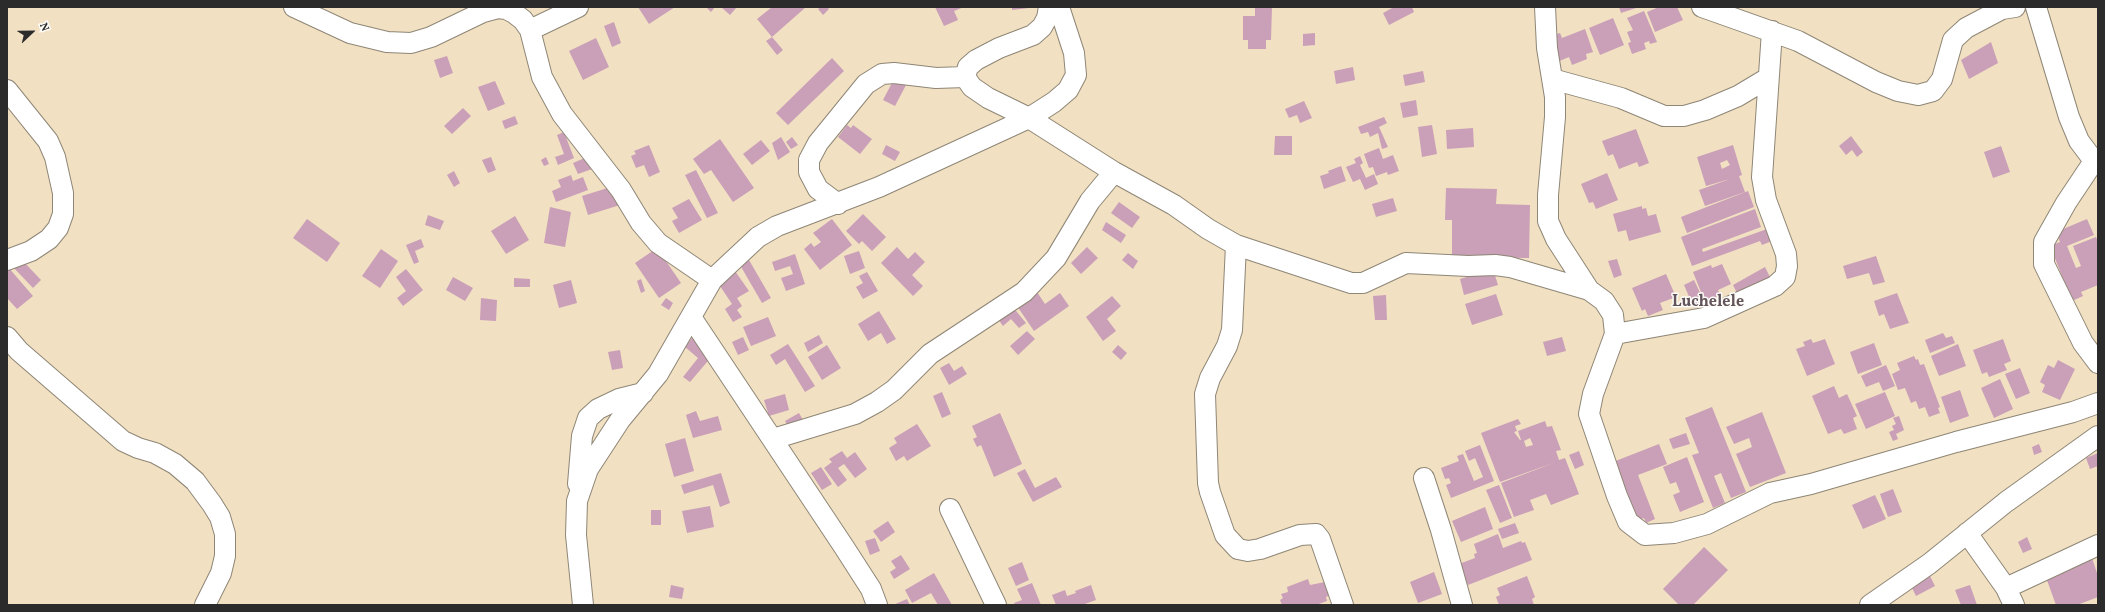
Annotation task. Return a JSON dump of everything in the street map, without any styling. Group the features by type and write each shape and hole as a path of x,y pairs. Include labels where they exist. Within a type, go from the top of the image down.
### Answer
{"street":[{"path":"294,7 350,33 387,42 411,42 431,37 483,12 498,8 506,9 514,13 523,20 530,30 542,77 562,114 621,190 641,224 658,243 712,280"},
{"path":"530,30 578,7"},
{"path":"965,77 968,67 976,60 999,48 1033,35 1042,27 1047,18 1049,7"},
{"path":"577,501 588,469 604,444 672,352 712,280 758,237 777,226 838,204 1028,118 1054,102 1068,90 1076,75 1074,53 1059,7"},
{"path":"1545,7 1547,48 1552,79 1555,117 1548,195 1548,221 1556,239 1589,290"},
{"path":"1702,7 1798,41 1898,91 1918,95 1933,91 1942,80 1953,40 1966,28 2002,9 2015,7"},
{"path":"2036,7 2069,117 2079,141 2096,162 2066,203 2044,242 2044,264 2083,343 2098,363"},
{"path":"1614,334 1704,318 1775,286 1785,277 1787,266 1786,254 1766,200 1762,177 1772,31"},
{"path":"838,204 818,189 809,172 809,160 818,143 866,84 882,74 894,73 936,78 965,77"},
{"path":"965,77 977,91 1028,118 1114,172 1174,205 1208,229 1236,245 1351,284 1363,283 1406,263 1422,263 1468,266 1495,265 1510,267 1589,290 1604,301 1613,315 1614,334 1593,394 1589,414 1617,496 1628,522 1645,535 1674,533 1707,524 1770,493 1818,482 1956,442 2073,412 2098,403"},
{"path":"1552,79 1621,98 1664,116 1684,116 1705,110 1738,96 1768,78"},
{"path":"7,90 48,141 56,157 63,193 63,214 58,228 49,239 31,251 7,260"},
{"path":"773,439 855,414 877,402 894,390 930,354 1024,292 1056,258 1090,201 1114,172"},
{"path":"1236,245 1232,330 1227,346 1210,378 1205,394 1208,483 1210,492 1225,535 1238,549 1248,551 1260,549 1300,535 1316,534 1320,539 1343,605"},
{"path":"691,317 867,583 877,605"},
{"path":"7,336 19,351 122,441 138,448 156,453 175,464 195,481 212,504 220,517 225,534 225,556 222,573 205,605"},
{"path":"583,605 576,535 582,436 588,418 598,409 619,399 643,393"},
{"path":"1870,605 1929,564 2047,471 2098,436"},
{"path":"1424,478 1441,530 1462,605"},
{"path":"950,509 996,605"},
{"path":"1967,533 2010,596 2098,545"}],"building":[{"path":"638,7 675,7 649,24"},
{"path":"706,7 715,7 711,12"},
{"path":"721,7 737,7 730,15"},
{"path":"772,7 806,7 772,37 757,19"},
{"path":"821,7 827,7 829,9 823,15 818,9"},
{"path":"935,7 964,7 954,11 958,20 944,26"},
{"path":"1012,7 1029,7 1029,8 1012,10"},
{"path":"1255,7 1272,7 1271,40 1266,40 1266,49 1248,49 1248,40 1243,40 1243,16 1255,16"},
{"path":"1394,7 1412,7 1414,12 1389,25 1383,13"},
{"path":"1619,7 1639,7 1621,13"},
{"path":"1659,7 1677,7 1683,20 1655,32 1647,12"},
{"path":"1644,11 1657,42 1650,44 1649,41 1644,43 1646,49 1632,54 1628,43 1631,42 1627,32 1633,30 1627,18"},
{"path":"1613,18 1624,45 1600,55 1589,28"},
{"path":"614,22 621,43 612,47 604,26"},
{"path":"1585,29 1593,52 1586,54 1587,59 1572,65 1569,57 1557,62 1550,36 1560,33 1562,38"},
{"path":"1315,33 1315,45 1303,46 1303,34"},
{"path":"772,37 783,50 777,55 766,41"},
{"path":"596,38 609,67 583,80 569,51"},
{"path":"1991,42 1998,63 1969,79 1961,60"},
{"path":"447,56 453,73 440,78 434,60"},
{"path":"832,58 844,71 788,125 776,113"},
{"path":"1353,67 1355,80 1336,84 1334,71"},
{"path":"1423,71 1425,82 1405,86 1403,75"},
{"path":"894,79 906,85 895,106 883,100"},
{"path":"495,81 505,104 488,111 478,87"},
{"path":"1416,100 1418,115 1403,118 1400,103"},
{"path":"1304,101 1312,118 1300,123 1297,115 1289,118 1285,109"},
{"path":"463,108 471,116 452,134 444,126"},
{"path":"515,116 518,124 505,129 502,121"},
{"path":"1384,117 1387,123 1379,127 1388,147 1382,149 1378,133 1370,137 1368,132 1361,134 1358,127"},
{"path":"847,125 851,128 853,125 872,139 860,154 838,137"},
{"path":"1432,125 1437,154 1422,157 1418,127"},
{"path":"1473,128 1474,147 1447,149 1446,130"},
{"path":"1636,129 1649,163 1639,167 1637,162 1619,169 1613,154 1608,156 1602,141"},
{"path":"564,132 574,158 558,165 555,157 564,154 557,135"},
{"path":"1275,136 1292,136 1292,155 1274,155"},
{"path":"1851,136 1863,152 1857,157 1852,150 1846,155 1839,146"},
{"path":"781,137 790,152 778,160 772,143"},
{"path":"792,137 798,145 791,149 786,142"},
{"path":"720,139 754,188 733,202 711,170 704,174 693,159"},
{"path":"761,140 770,151 752,165 743,154"},
{"path":"649,145 660,172 649,177 644,165 636,168 631,156 636,154 634,151"},
{"path":"886,145 900,152 895,161 882,154"},
{"path":"1733,145 1742,175 1739,176 1745,192 1705,206 1699,190 1730,179 1706,186 1697,157","holes":["1727,160 1730,165 1722,169 1720,163"]},
{"path":"2001,146 2010,172 1993,178 1984,152"},
{"path":"1379,148 1383,159 1393,155 1399,171 1388,175 1387,172 1376,176 1373,167 1369,168 1364,154"},
{"path":"1360,156 1363,163 1360,165 1366,178 1374,174 1378,184 1365,190 1360,179 1353,182 1346,167 1356,163 1354,159"},
{"path":"491,157 496,170 488,173 482,160"},
{"path":"546,157 549,164 544,166 541,160"},
{"path":"587,157 592,169 578,174 573,163"},
{"path":"1341,166 1346,181 1324,189 1320,176"},
{"path":"696,170 718,213 707,218 685,175"},
{"path":"454,171 460,183 454,187 447,175"},
{"path":"1607,173 1618,200 1596,209 1593,202 1589,203 1581,184"},
{"path":"571,175 573,181 583,177 588,190 556,202 552,191 561,187 558,180"},
{"path":"614,186 620,205 588,215 582,196"},
{"path":"1446,188 1497,189 1496,204 1530,205 1529,258 1452,257 1452,220 1445,220"},
{"path":"1748,191 1754,207 1687,233 1681,217"},
{"path":"1393,198 1397,211 1376,217 1372,204"},
{"path":"689,199 702,220 679,233 672,221 678,218 672,208"},
{"path":"1119,202 1140,217 1132,228 1111,213"},
{"path":"1642,206 1642,209 1646,208 1648,216 1656,214 1661,232 1629,241 1626,230 1618,232 1613,214"},
{"path":"550,207 571,212 565,247 544,243"},
{"path":"1755,209 1761,227 1702,249 1703,252 1767,229 1772,241 1762,245 1760,241 1692,266 1681,237"},
{"path":"863,214 886,237 872,251 862,241 859,244 846,231"},
{"path":"428,215 444,221 440,230 425,225"},
{"path":"515,216 529,240 506,254 491,231"},
{"path":"307,219 340,243 327,262 293,238"},
{"path":"832,219 852,245 820,270 804,249 811,243 814,247 821,242 813,233"},
{"path":"2087,219 2094,235 2067,246 2076,268 2081,266 2073,246 2096,237 2098,242 2098,285 2081,292 2083,296 2072,301 2050,246 2060,242 2056,232"},
{"path":"1106,222 1126,235 1121,243 1102,230"},
{"path":"421,239 424,247 415,251 419,262 414,264 406,245"},
{"path":"897,247 908,259 915,252 925,262 912,275 923,286 913,296 881,263"},
{"path":"1087,247 1098,258 1081,274 1071,263"},
{"path":"657,248 681,283 659,298 635,263"},
{"path":"381,249 398,261 380,288 362,276"},
{"path":"859,251 865,268 850,274 844,256"},
{"path":"1128,253 1138,261 1133,269 1122,260"},
{"path":"795,254 805,284 786,291 781,278 793,274 790,266 775,271 772,262"},
{"path":"1876,256 1885,282 1873,285 1869,273 1847,279 1843,266"},
{"path":"1617,259 1622,275 1614,278 1608,261"},
{"path":"22,260 41,280 33,288 13,267"},
{"path":"749,260 771,298 762,303 740,265"},
{"path":"1722,264 1731,284 1718,290 1720,295 1705,302 1693,272 1711,265 1712,268"},
{"path":"8,267 33,296 17,309 7,298"},
{"path":"1765,267 1771,279 1739,297 1733,285"},
{"path":"406,269 423,290 403,306 397,298 406,291 396,277"},
{"path":"1493,269 1498,285 1464,295 1460,279"},
{"path":"735,271 749,291 737,298 742,306 737,310 742,317 733,322 725,309 732,304 718,283"},
{"path":"867,272 878,291 863,299 856,287 863,283 859,276"},
{"path":"1666,274 1676,297 1660,303 1663,310 1648,316 1645,309 1642,311 1632,288"},
{"path":"453,277 473,288 465,301 446,290"},
{"path":"514,278 530,279 530,287 514,287"},
{"path":"641,279 645,291 641,293 637,281"},
{"path":"571,280 577,303 559,308 553,285"},
{"path":"1694,280 1705,303 1694,308 1684,285"},
{"path":"1037,292 1045,304 1060,293 1069,306 1034,331 1017,306"},
{"path":"1897,293 1909,323 1890,329 1884,314 1879,316 1874,301"},
{"path":"1496,294 1503,315 1472,325 1465,304"},
{"path":"1386,295 1387,320 1375,320 1373,296"},
{"path":"1112,296 1121,306 1107,319 1116,331 1103,341 1086,317"},
{"path":"481,298 497,300 496,321 480,320"},
{"path":"666,298 673,303 669,310 661,305"},
{"path":"1012,306 1026,323 1019,328 1011,319 1003,326 998,319"},
{"path":"879,311 896,339 887,344 881,333 868,341 858,324"},
{"path":"768,317 776,336 751,346 743,327"},
{"path":"1027,331 1035,339 1018,355 1010,346"},
{"path":"1943,333 1946,338 1952,336 1955,343 1930,353 1925,340"},
{"path":"819,335 823,343 808,352 804,343"},
{"path":"743,337 749,350 738,355 732,342"},
{"path":"1562,337 1566,351 1547,356 1543,342"},
{"path":"692,338 713,355 690,382 683,377 698,358 685,347"},
{"path":"1811,339 1813,343 1825,339 1835,364 1807,376 1796,349 1805,346 1803,342"},
{"path":"2003,339 2011,361 2004,364 2007,370 1989,377 1987,372 1982,374 1973,350"},
{"path":"1874,343 1882,365 1858,374 1850,352"},
{"path":"788,344 815,386 805,392 785,359 776,365 770,355"},
{"path":"1958,344 1966,366 1939,376 1931,356"},
{"path":"827,345 841,368 822,380 808,357"},
{"path":"1118,345 1127,353 1121,360 1112,352"},
{"path":"620,350 623,368 612,370 608,352"},
{"path":"1914,356 1916,360 1918,359 1920,365 1924,364 1940,407 1938,408 1940,413 1929,417 1925,407 1919,409 1916,401 1911,403 1905,388 1898,390 1892,374 1900,370 1897,363"},
{"path":"2058,360 2075,369 2060,400 2042,392 2045,385 2040,382 2048,365 2054,368"},
{"path":"949,363 954,371 962,366 967,374 949,385 940,368"},
{"path":"1886,365 1895,386 1883,391 1879,382 1866,387 1861,376"},
{"path":"2020,368 2030,393 2016,399 2005,374"},
{"path":"2000,379 2013,409 1994,418 1981,388"},
{"path":"1834,386 1839,398 1847,394 1857,416 1853,418 1857,429 1844,434 1841,429 1828,434 1812,396"},
{"path":"1960,390 1969,416 1950,423 1941,397"},
{"path":"942,392 951,414 942,418 933,396"},
{"path":"1885,392 1895,416 1866,429 1855,404"},
{"path":"785,394 789,410 769,416 764,400"},
{"path":"1712,407 1746,492 1731,498 1721,473 1714,476 1725,503 1713,508 1692,455 1699,453 1685,418"},
{"path":"696,411 700,421 718,416 722,430 693,438 686,415"},
{"path":"1762,412 1786,473 1750,487 1736,454 1752,447 1749,438 1734,444 1726,427"},
{"path":"799,413 803,420 789,428 785,421"},
{"path":"1000,413 1022,464 994,477 981,445 977,447 973,439 977,437 972,426"},
{"path":"1899,416 1904,430 1896,434 1898,439 1893,441 1889,432 1894,430 1892,426 1896,424 1893,418"},
{"path":"1518,419 1521,424 1515,426 1517,431 1514,432 1521,440 1518,431 1545,421 1547,427 1552,426 1561,450 1556,451 1559,460 1565,458 1579,494 1551,505 1546,494 1530,500 1534,510 1514,517 1501,483 1556,462 1500,482 1481,433","holes":["1530,438 1533,445 1526,447 1524,441"]},
{"path":"917,424 931,446 907,461 904,456 896,461 889,448 897,443 894,438"},
{"path":"1686,433 1690,444 1673,449 1669,439"},
{"path":"685,438 694,471 674,477 665,444"},
{"path":"1659,444 1667,464 1638,475 1655,519 1646,523 1644,518 1636,521 1613,462"},
{"path":"2039,444 2042,452 2034,455 2032,447"},
{"path":"1480,445 1494,481 1451,498 1446,485 1451,483 1449,478 1445,479 1441,468 1459,461 1457,456 1463,454 1474,481 1483,477 1475,458 1469,461 1465,451"},
{"path":"842,451 847,458 855,452 867,469 855,478 844,464 838,468 847,480 838,487 824,468 832,462 829,459"},
{"path":"1579,451 1584,465 1575,469 1569,455"},
{"path":"2098,453 2098,466 2090,469 2086,458"},
{"path":"1687,457 1704,502 1680,512 1673,495 1680,492 1676,482 1670,484 1663,467"},
{"path":"821,467 832,484 822,490 811,473"},
{"path":"1025,469 1035,488 1056,477 1062,487 1033,502 1017,473"},
{"path":"721,473 730,503 720,507 713,485 684,494 681,485"},
{"path":"1499,485 1512,518 1500,523 1486,490"},
{"path":"1893,489 1902,512 1888,517 1880,494"},
{"path":"1875,495 1886,519 1863,529 1852,505"},
{"path":"710,506 714,527 687,533 682,511"},
{"path":"1485,507 1493,529 1461,542 1452,521"},
{"path":"651,510 661,510 661,525 651,525"},
{"path":"888,521 895,532 881,542 873,531"},
{"path":"1515,523 1519,533 1502,539 1498,529"},
{"path":"1498,534 1503,548 1521,541 1522,543 1525,542 1532,560 1468,585 1459,564 1475,558 1474,554 1477,553 1474,544"},
{"path":"2027,537 2032,549 2023,553 2018,542"},
{"path":"875,538 880,551 870,555 865,541"},
{"path":"1704,547 1728,570 1693,605 1679,605 1663,589"},
{"path":"901,555 910,569 894,579 890,572 896,568 891,561"},
{"path":"2091,555 2098,576 2098,597 2077,605 2056,605 2044,572"},
{"path":"1022,562 1029,580 1016,586 1008,568"},
{"path":"1434,572 1442,594 1418,603 1410,582"},
{"path":"1928,572 1935,586 1916,596 1909,582"},
{"path":"934,573 952,605 938,605 931,593 912,603 905,590"},
{"path":"1527,576 1535,597 1532,599 1534,605 1499,605 1496,597 1500,595 1497,588"},
{"path":"1308,579 1310,585 1325,582 1330,595 1326,597 1327,601 1316,605 1282,605 1280,600 1283,598 1281,594 1288,592 1287,587"},
{"path":"1032,583 1041,605 1015,605 1014,603 1022,600 1017,589"},
{"path":"671,585 684,588 682,599 669,597"},
{"path":"1091,585 1096,600 1082,605 1056,605 1052,595 1065,590 1067,596 1076,593 1075,591"},
{"path":"1970,585 1977,605 1961,605 1955,590"},
{"path":"907,599 910,605 893,605"}],"district":[{"name":"Luchelele","path":"1708,303"}]}
